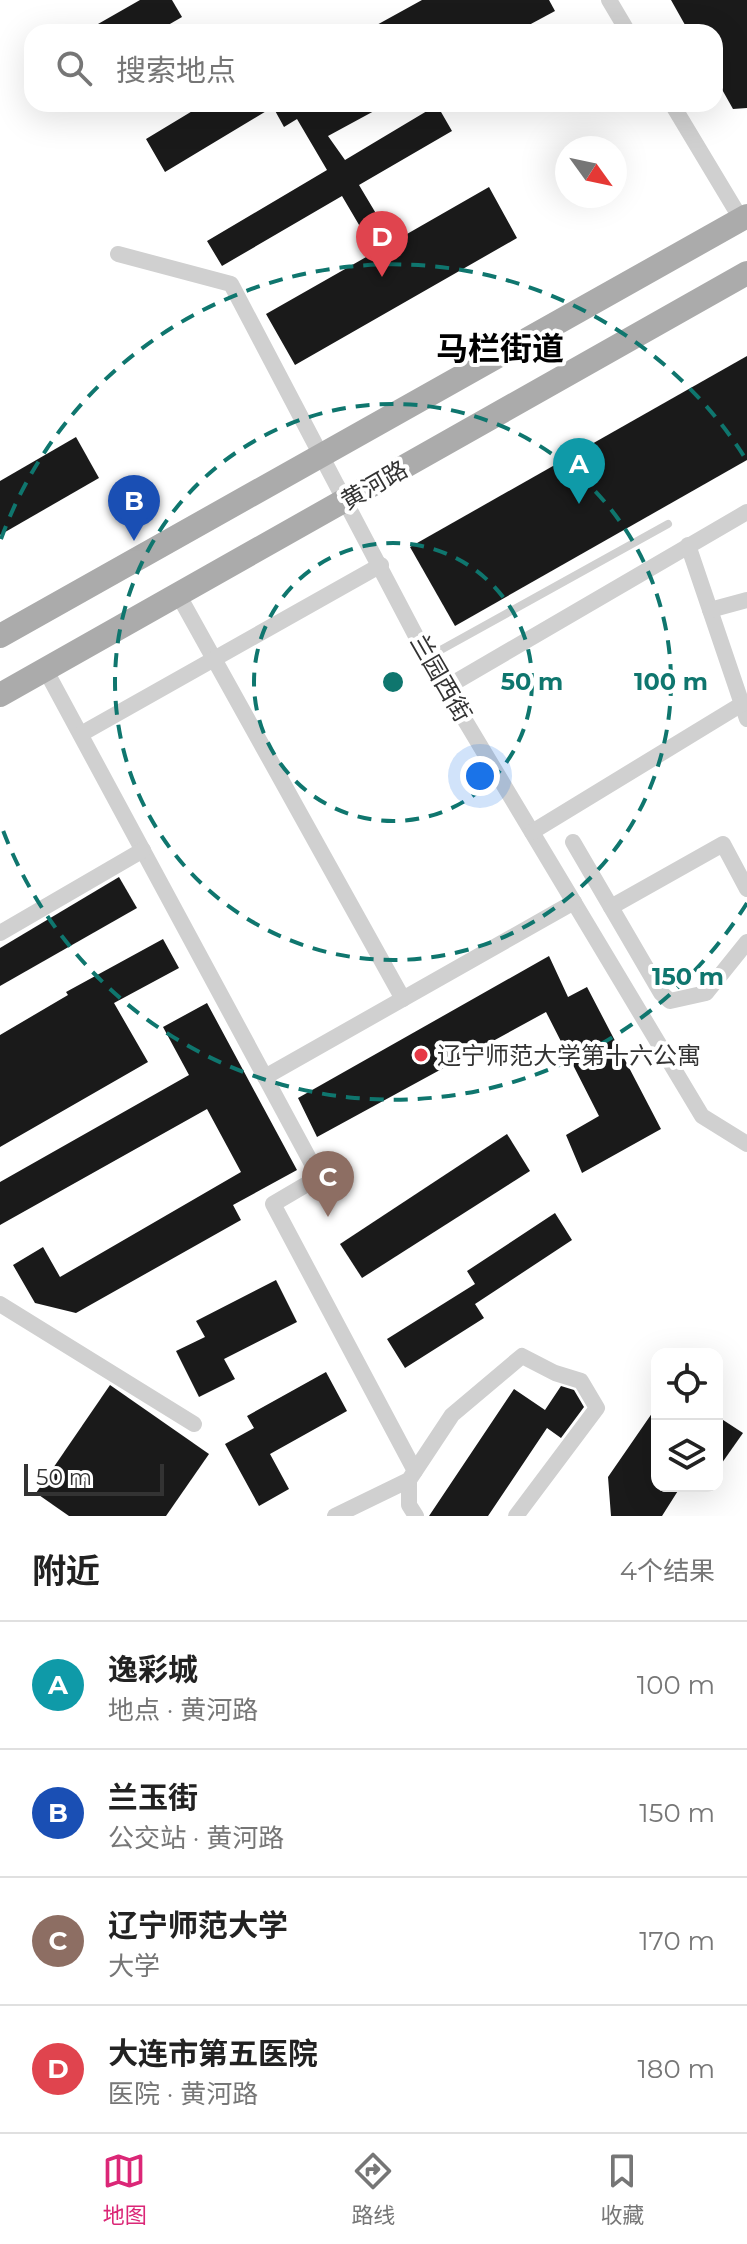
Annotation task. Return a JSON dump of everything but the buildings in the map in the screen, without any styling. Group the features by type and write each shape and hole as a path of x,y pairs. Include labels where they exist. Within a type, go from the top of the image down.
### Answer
{"main road":[{"path":"0,636 744,217"},
{"name":"黄河路","path":"0,695 747,273"}],"street":[{"path":"609,0 623,24"},
{"path":"677,112 744,217"},
{"name":"兰园西街","path":"118,254 231,284 445,688 702,1116 747,1144"},
{"path":"445,688 747,512"},
{"path":"532,832 744,712 688,545"},
{"path":"81,734 381,565"},
{"path":"179,596 403,999"},
{"path":"710,610 747,600"},
{"path":"45,669 319,1177 273,1204 412,1475"},
{"path":"573,842 661,993 670,1001 706,993 747,942"},
{"path":"611,907 723,844 747,889"},
{"path":"0,933 143,850"},
{"path":"265,1077 574,902"},
{"path":"0,1304 194,1424"},
{"path":"416,1516 409,1505 412,1475 452,1415 522,1356 527,1356 555,1373 581,1381 597,1408 516,1516"},
{"path":"335,1516 412,1475"}],"lane":[{"path":"427,657 668,524"}],"place":[{"name":"大连市第五医院","path":"382,277"},
{"name":"逸彩城","path":"579,504"},
{"name":"兰玉街","path":"134,541"},
{"name":"辽宁师范大学第十六公寓","path":"421,1055"},
{"name":"辽宁师范大学","path":"328,1217"}],"district":[{"name":"马栏街道","path":"500,348"}]}
